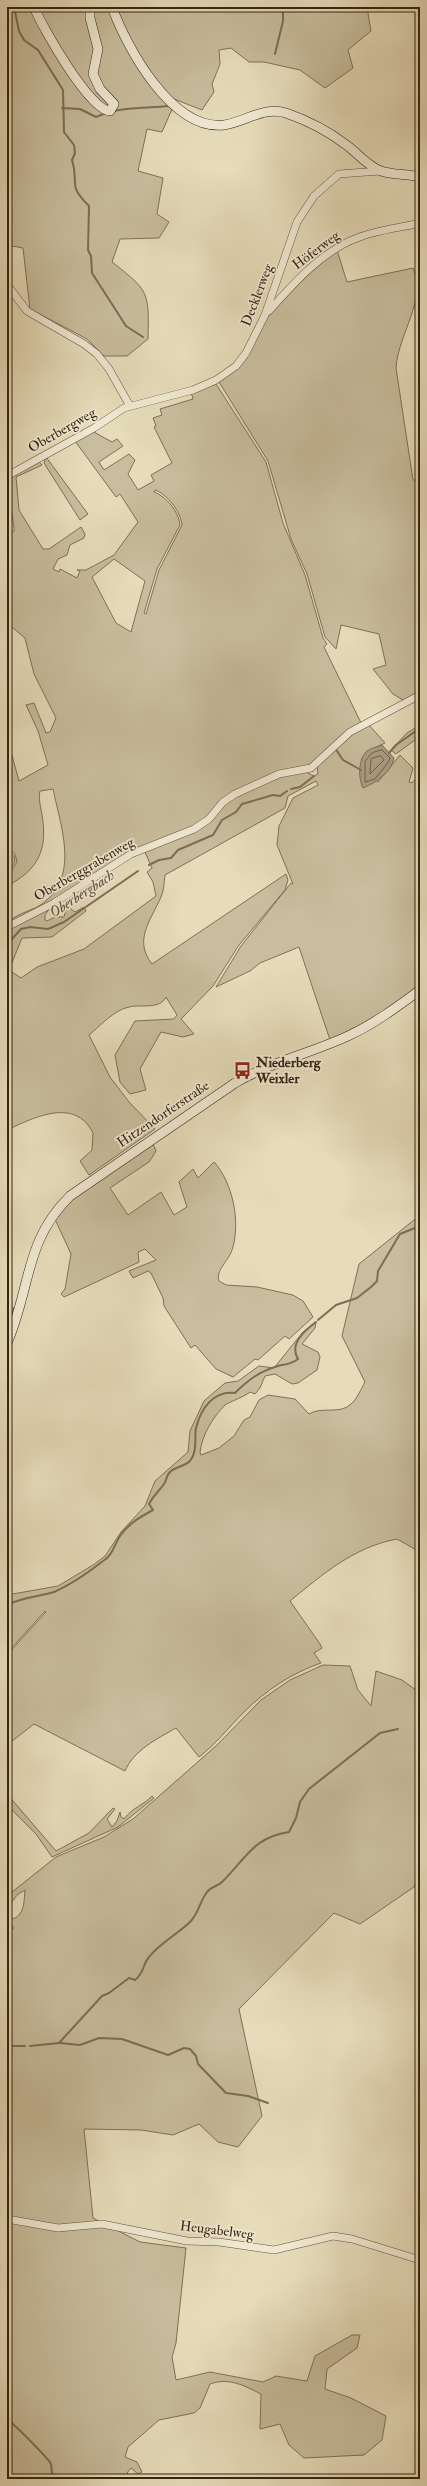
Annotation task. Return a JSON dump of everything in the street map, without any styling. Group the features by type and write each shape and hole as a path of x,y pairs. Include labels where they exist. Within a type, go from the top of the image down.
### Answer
{"main road":[{"path":"34,7 63,59 90,98 102,109 110,111 114,104 100,89 93,74 98,49 90,18 90,7"},
{"path":"112,7 127,42 151,78 168,98 192,118 208,125 218,125 230,124 265,112 285,113 338,139 381,171 420,177"},
{"name":"Hitzendorferstraße","path":"7,1343 21,1303 36,1246 49,1220 70,1196 235,1083 259,1070 361,1030 391,1012 420,990"}],"street":[{"name":"Decklerweg","path":"130,406 193,390 225,374 242,360 265,315 295,227 310,202 339,174 381,171"},
{"name":"Höferweg","path":"265,315 296,282 345,244 362,236 420,223"},
{"path":"7,285 23,306 34,316 84,344 97,354 109,369 130,406"},
{"name":"Oberbergweg","path":"7,476 130,406"},
{"name":"Oberberggrabenweg","path":"7,927 54,903 131,854 194,829 209,819 223,802 235,794 279,774 311,768 350,732 420,695"},
{"name":"Heugabelweg","path":"7,2219 58,2228 102,2224 187,2240 219,2242 274,2250 294,2247 320,2238 333,2236 352,2239 420,2260"}],"shaded area":[{"path":"7,7 32,7 87,100 97,109 111,114 108,94 96,76 92,7 109,7 173,107 162,132 147,129 138,171 163,178 157,214 169,222 159,238 120,239 112,262 140,286 147,301 148,339 127,356 104,356 87,339 30,309 23,248 7,245"},
{"path":"37,7 88,7 95,42 91,64 110,105 100,106 65,58"},
{"path":"114,7 367,7 371,31 348,50 353,68 325,88 300,70 264,62 249,62 231,48 219,50 220,64 212,84 214,92 202,110 169,97 128,41"},
{"path":"337,250 347,282 413,268 416,280 417,293 401,343 396,368 413,480 420,480 420,693 403,700 393,694 373,669 386,665 379,634 341,625 336,649 325,637 307,574 291,539 268,461 219,382 227,376 274,308 307,275"},
{"path":"216,384 266,462 283,523 305,575 323,638 327,644 324,647 362,725 312,764 234,793 201,823 140,848 69,892 7,924 17,916 39,906 52,895 60,882 64,867 65,852 53,789 40,791 39,800 43,827 42,849 33,866 18,880 7,886 7,877 17,862 15,854 7,847 7,752 10,748 19,781 48,765 38,731 26,705 34,703 46,733 50,732 56,718 34,674 25,638 7,623 7,535 14,531 14,528 7,478 39,462 42,465 16,477 19,510 43,549 49,549 81,527 85,534 84,538 70,545 67,555 58,559 53,569 59,572 60,569 77,578 80,571 77,570 86,570 114,555 138,522 120,494 116,497 75,441 92,431 112,442 117,439 123,446 99,462 104,470 129,454 135,460 128,474 138,490 154,481 151,475 172,463 154,427 156,426 153,418 162,415 160,409 193,399 191,392","holes":["155,490 164,495 173,504 182,525 159,570 146,614 144,613 157,569 180,525 177,515 171,505 163,497 154,492","114,559 145,581 131,632 116,623 92,577"]},
{"path":"46,457 88,514 80,520 44,463"},
{"path":"369,725 385,743 366,752 361,760 378,782 400,755 413,768 409,782 412,783 420,774 420,986 376,1017 330,1040 299,947 260,963 250,971 216,987 241,946 291,883 293,884 277,845 279,826 293,798 318,785 316,781 288,796 285,808 165,875 162,895 149,922 144,938 144,947 152,964 286,874 288,880 285,890 239,945 213,986 181,1019 194,1034 183,1037 161,1032 140,1069 146,1090 130,1094 120,1082 115,1055 135,1021 174,1019 177,1015 166,997 159,1004 134,1006 118,1011 89,1035 110,1077 129,1102 155,1129 89,1175 80,1161 92,1150 93,1133 85,1122 76,1116 65,1113 54,1113 30,1120 7,1130 7,928 50,908 45,915 45,920 47,921 55,917 64,917 67,906 75,912 84,907 86,911 52,937 22,938 9,970 21,978 37,967 84,949 156,896 153,882 147,872 152,868 144,850 195,830 224,803 275,777 306,772 314,776 318,774 317,764 343,739"},
{"path":"420,725 419,737 396,754 391,750 407,733"},
{"path":"7,850 14,856 15,862 7,874"},
{"path":"153,1144 156,1151 149,1162 110,1188 128,1215 161,1192 174,1215 187,1207 179,1182 193,1169 198,1178 214,1162 226,1181 234,1204 236,1228 232,1250 219,1273 219,1281 226,1285 257,1287 293,1295 303,1301 313,1317 289,1339 285,1336 258,1360 255,1359 233,1377 216,1369 195,1345 191,1348 164,1306 163,1298 151,1273 148,1271 133,1278 129,1271 156,1260 145,1249 138,1252 139,1262 64,1297 61,1294 65,1289 71,1254 54,1217 66,1204"},
{"path":"420,1218 420,1552 397,1539 367,1548 340,1563 290,1601 322,1648 314,1653 321,1663 290,1677 270,1689 252,1704 211,1747 199,1757 176,1728 140,1751 125,1771 34,1724 7,1745 7,1655 46,1612 45,1611 7,1653 7,1595 58,1586 105,1556 121,1532 145,1506 155,1481 188,1452 190,1431 204,1401 225,1383 238,1381 259,1366 274,1368 303,1332 316,1322 315,1328 302,1344 318,1352 320,1357 317,1370 298,1383 292,1384 275,1374 265,1376 260,1388 255,1394 250,1392 225,1405 212,1421 203,1439 200,1452 201,1455 219,1448 234,1436 244,1420 250,1417 259,1400 268,1395 295,1399 309,1414 319,1411 341,1409 351,1404 357,1397 365,1382 342,1336 359,1264 414,1220"},
{"path":"7,1308 14,1308 7,1331"},
{"path":"323,1665 350,1666 358,1690 371,1706 376,1671 402,1680 420,1693 420,1868 414,1887 360,1924 334,1913 239,2009 262,2116 238,2147 218,2142 199,2124 173,2135 141,2130 84,2129 93,2218 140,2242 186,2248 176,2343 172,2357 176,2380 210,2372 263,2382 276,2376 307,2381 315,2356 352,2335 360,2335 357,2348 327,2369 325,2389 351,2398 386,2416 382,2440 364,2455 304,2458 289,2445 280,2424 260,2429 261,2394 237,2383 224,2381 210,2384 200,2408 194,2413 159,2420 128,2447 125,2457 137,2462 142,2472 138,2474 131,2468 127,2473 132,2479 7,2479 7,1933 14,1928 7,1920 7,1915 11,1919 16,1918 19,1915 23,1908 25,1890 18,1894 11,1903 7,1896 56,1857 104,1837 133,1819 217,1745 261,1700 290,1680"},
{"path":"7,1794 56,1851 89,1833 113,1808 115,1809 107,1819 112,1827 117,1821 120,1812 121,1817 124,1819 152,1796 154,1798 118,1827 52,1857 36,1834 7,1805"}],"water":[{"path":"382,745 394,758 390,768 383,776 363,788 360,779 360,764 364,754 372,748"}],"waterway":[{"path":"14,7 19,31 24,40 38,50 63,90 64,132 74,145 75,153 72,160 75,174 75,184 78,193 89,206 88,250 91,256 92,273 126,326 143,337"},
{"path":"275,54 283,21 283,7"},
{"path":"114,111 169,106"},
{"path":"62,108 80,109 96,117 106,113"},
{"name":"Oberbergbach","path":"389,753 396,745 420,728"},
{"name":"Oberbergbach","path":"335,748 343,760 361,770"},
{"name":"Oberbergbach","path":"291,789 300,787 314,776"},
{"name":"Oberbergbach","path":"149,865 159,860 171,858 178,850 213,835 222,820 236,812 242,804 273,795 280,796 287,791"},
{"name":"Oberbergbach","path":"7,958 11,940 21,929 30,927 48,929 64,922 138,871"},
{"path":"318,1320 336,1305 357,1298 371,1287 377,1281 378,1271 400,1234 420,1226"},
{"path":"7,1605 18,1600 54,1592 92,1570 106,1559 120,1536 127,1528 139,1518 153,1510 149,1504 166,1481 169,1473 190,1461 194,1453 196,1428 205,1407 215,1397 221,1394 235,1393 260,1373 298,1359 295,1348 299,1338 316,1322"},
{"path":"30,2046 59,2043 102,1996 109,1993 129,1978 135,1980 153,1952 191,1921 209,1890 222,1882 258,1844 277,1835 289,1832 296,1818 300,1802 309,1789 380,1733 398,1729"},
{"path":"60,2043 80,2045 99,2038 122,2039 168,2055 184,2048 190,2049 196,2056 198,2064 226,2093 248,2096 268,2103"},
{"path":"7,2046 25,2046"},
{"path":"7,2419 49,2461 54,2479"}],"place":[{"name":"Niederberg Weixler","path":"243,1070"}]}
